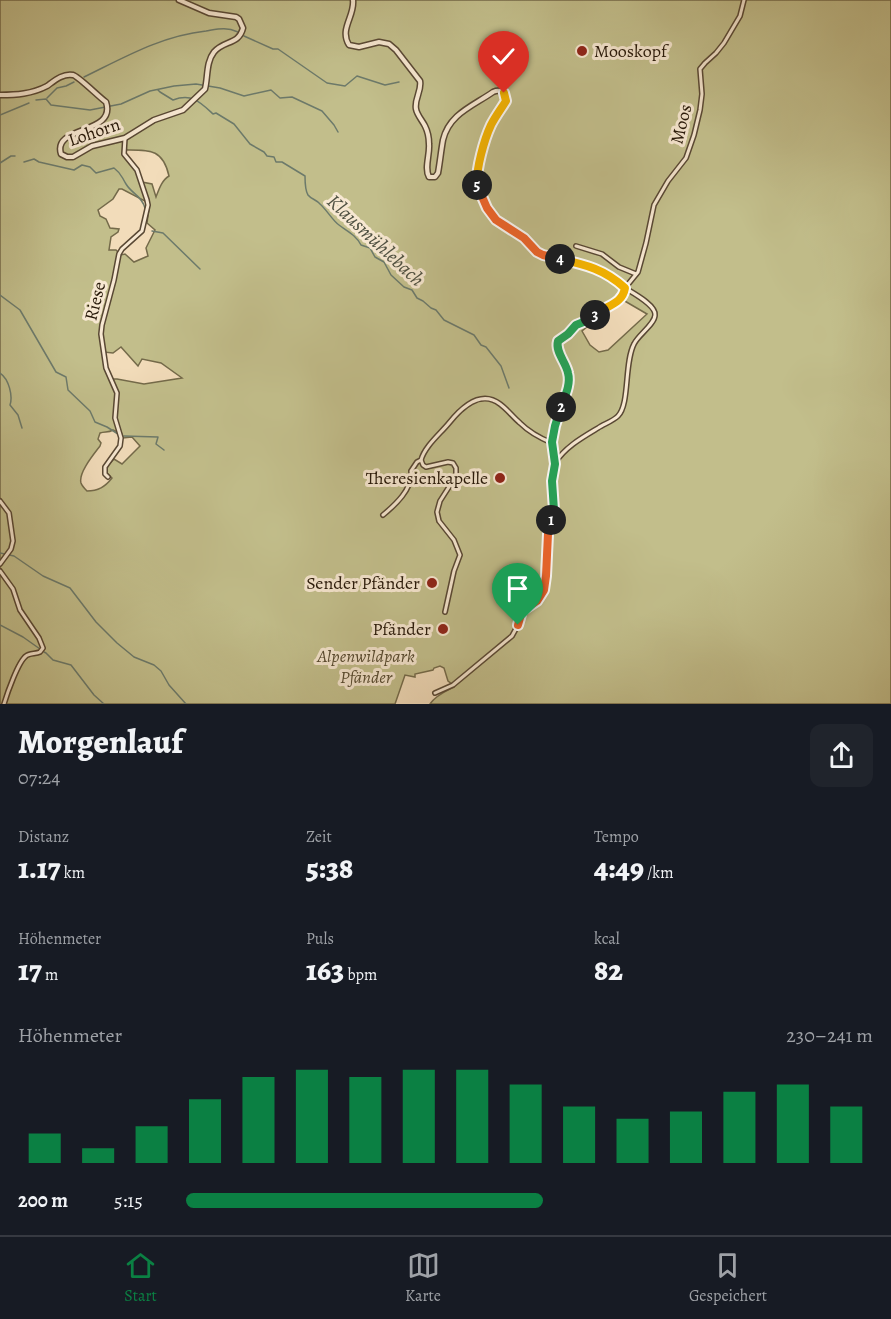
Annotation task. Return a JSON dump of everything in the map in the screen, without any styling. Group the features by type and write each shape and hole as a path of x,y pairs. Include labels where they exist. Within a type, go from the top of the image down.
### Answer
{"street":[{"name":"Lohorn","path":"0,95 21,94 39,89 71,74 78,77 107,106 106,115 99,122 65,139 60,146 61,154 67,157 73,157 92,146 124,138 154,120 183,110 206,86 208,65 213,54 218,48 240,36 243,31 242,24 236,17 209,13 179,0"},
{"path":"354,0 345,31 345,39 349,45 359,47 379,42 389,44 420,81 416,108 428,137 429,153 426,171 429,177 435,177 438,173 444,138 453,121 465,109 499,90 504,93 506,101 490,127 478,163 479,190 490,213 496,220 524,238 537,252 594,268 610,277 654,310 655,316 652,322 632,347 622,409 616,417 562,454 555,464"},
{"name":"Moos","path":"625,288 642,262 654,205 690,149 702,94 700,69 724,43 740,16 744,0"},
{"name":"Riese","path":"108,477 105,474 105,467 120,446 121,438 114,412 117,393 106,368 101,334 102,325 119,254 142,231 148,206 137,170 124,154 124,138"},
{"path":"576,246 602,254 620,267 636,274"},
{"path":"435,693 453,684 512,636 522,611 537,601 544,590 548,534 554,510 552,481 555,464 552,442 569,382 567,369 556,347 558,341 576,325 619,301 624,295 625,288"},
{"path":"383,515 403,494 411,478 411,471 457,412 481,398 498,402 532,433 552,442"},
{"path":"421,460 426,468 448,462 453,463 456,468 456,476 444,494 437,512 439,521 454,540 460,555 454,571 446,612"},
{"path":"0,501 9,513 13,541 8,554 0,564"},
{"path":"0,572 13,589 20,610 42,645 40,652 25,657 4,704"}],"green space":[{"name":"Alpenwildpark Pfänder","path":"0,0 891,0 891,704 430,704 438,696 454,687 453,683 448,681 444,668 440,666 415,674 415,677 405,675 395,704 0,704","holes":["126,148 127,150 149,151 163,161 169,176 163,182 156,197 152,184 142,182 139,171 126,155","119,189 122,189 145,201 149,208 147,223 155,230 146,248 148,256 134,262 125,254 121,255 116,250 109,250 111,237 119,229 110,228 98,210 113,199","623,300 647,314 608,350 599,352 590,345 582,331 608,310","121,347 138,366 142,359 161,363 182,378 144,384 110,379 104,352 113,353","110,431 122,434 123,438 132,437 140,446 122,464 114,459 108,465 106,472 112,478 107,484 87,491 81,483 82,474 100,446 98,439 100,433"]}],"waterway":[{"path":"84,77 144,48 174,37 219,29 238,32"},
{"path":"244,36 278,49 327,83 345,86 357,76 385,85 399,82"},
{"path":"47,98 57,88 74,82"},
{"name":"Klausmühlebach","path":"36,100 46,99 51,105 90,110 121,104 150,91 174,86 196,84 220,88 244,96 271,90 280,98 292,97 322,111 338,132"},
{"name":"Klausmühlebach","path":"158,90 173,100 180,98 195,100 213,114 216,113 234,124 250,144 267,156 274,157 276,162 282,162 305,176 308,195 361,245 370,248 375,257 384,262 391,275 404,287 412,290 417,298 436,310 444,320 474,335 481,345 486,347 501,366 509,388"},
{"name":"Klausmühlebach","path":"0,115 29,103"},
{"path":"0,163 15,156"},
{"path":"24,162 34,159 74,170 82,165 90,167 96,173 114,168 142,201 145,208"},
{"path":"152,231 163,233 200,269"},
{"path":"0,295 20,310 56,372 66,377 68,390 90,411 95,422 118,434"},
{"path":"0,373 8,383 10,405 18,415 22,428"},
{"path":"124,436 158,437 156,444 164,450"},
{"path":"0,553 14,556 43,576 70,588 96,622 134,657 154,665 161,671 169,685 186,704"},
{"path":"0,625 40,649"},
{"path":"44,652 53,660 71,665 94,695 104,704"}],"place":[{"name":"Mooskopf","path":"582,51"},
{"name":"Theresienkapelle","path":"500,478"},
{"name":"Sender Pfänder","path":"432,583"},
{"name":"Pfänder","path":"443,629"}],"route":[{"path":"504,93 506,101 490,127 478,169 479,190 490,213 500,224 524,238 537,252 594,268 625,288 624,295 617,303 576,325 556,344 567,369 569,382 552,442 555,464 552,481 554,510 548,534 546,583 537,601 522,611 518,625"}]}
